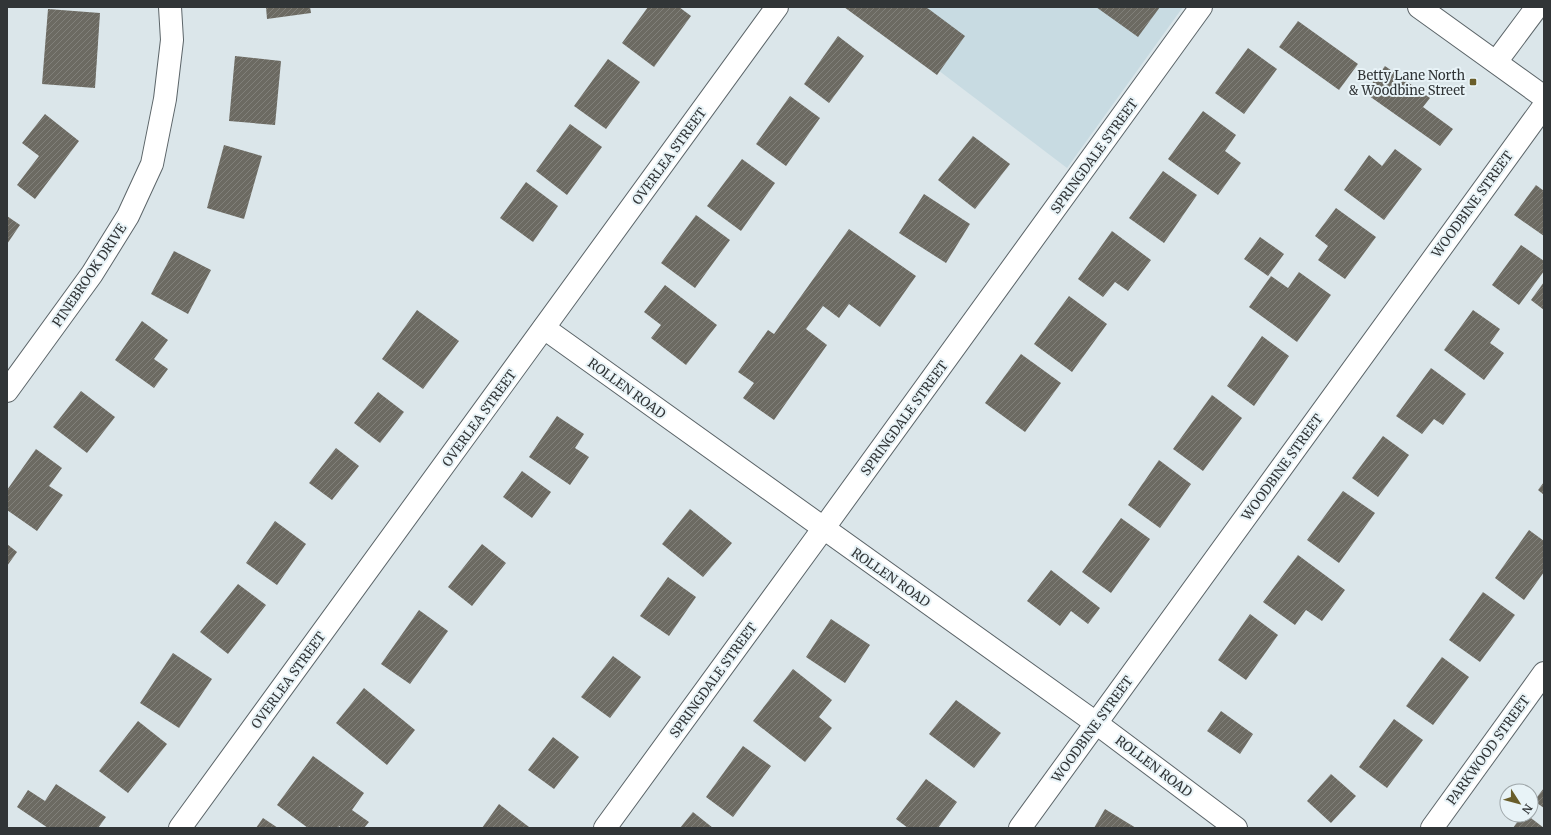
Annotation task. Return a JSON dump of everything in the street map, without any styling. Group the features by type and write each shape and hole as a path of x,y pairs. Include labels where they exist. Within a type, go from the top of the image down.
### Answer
{"street":[{"name":"PINEBROOK DRIVE","path":"7,392 92,274 128,216 152,164 168,77 172,40 170,7"},
{"name":"OVERLEA STREET","path":"180,828 777,7"},
{"name":"SPRINGDALE STREET","path":"605,828 1201,7"},
{"path":"1419,7 1544,97"},
{"path":"1496,62 1536,7"},
{"name":"WOODBINE STREET","path":"1020,828 1544,106"},
{"name":"ROLLEN ROAD","path":"544,328 1096,723 1236,828"},
{"name":"PARKWOOD STREET","path":"1432,828 1544,673"}],"shaded area":[{"path":"855,7 1183,7 1067,168"}],"building":[{"path":"266,7 310,7 311,13 267,19"},
{"path":"648,7 679,7 691,16 654,67 622,43"},
{"path":"844,7 926,7 965,36 937,75"},
{"path":"1096,7 1160,7 1138,37"},
{"path":"48,9 100,13 95,88 42,84"},
{"path":"1298,21 1358,64 1339,90 1279,47"},
{"path":"838,36 864,56 829,103 804,84"},
{"path":"1248,48 1277,69 1244,114 1215,93"},
{"path":"235,56 281,61 275,125 229,121"},
{"path":"608,59 640,82 606,129 574,106"},
{"path":"1385,66 1430,98 1423,107 1453,129 1440,146 1365,93"},
{"path":"790,96 820,118 786,166 756,144"},
{"path":"1203,111 1236,135 1225,151 1241,163 1218,195 1168,159"},
{"path":"45,114 79,141 35,199 17,185 39,156 22,143"},
{"path":"570,124 602,147 567,195 536,171"},
{"path":"973,136 1010,164 975,209 938,180"},
{"path":"224,145 262,156 244,219 207,208"},
{"path":"1395,149 1422,169 1384,220 1344,190 1369,155 1382,166"},
{"path":"742,159 775,183 741,231 707,206"},
{"path":"1163,171 1197,195 1164,243 1129,218"},
{"path":"526,182 558,206 533,242 500,218"},
{"path":"1536,185 1544,191 1544,236 1514,215"},
{"path":"924,194 970,224 946,263 899,233"},
{"path":"1336,208 1376,237 1345,279 1318,260 1328,246 1315,236"},
{"path":"696,215 730,240 695,288 661,263"},
{"path":"7,216 20,225 7,244"},
{"path":"849,229 916,276 880,327 849,304 839,318 823,306 806,329 827,345 774,420 743,398 754,383 738,372 768,330 774,334"},
{"path":"1112,231 1151,260 1128,291 1115,282 1103,297 1078,279"},
{"path":"1260,237 1284,254 1268,276 1244,259"},
{"path":"1521,245 1544,261 1544,271 1519,305 1492,285"},
{"path":"174,251 211,270 188,314 151,294"},
{"path":"1299,272 1331,295 1297,342 1249,307 1271,276 1288,288"},
{"path":"1544,282 1544,310 1531,300"},
{"path":"665,285 717,325 686,365 651,338 661,325 644,312"},
{"path":"1069,296 1107,324 1072,372 1034,344"},
{"path":"417,310 459,341 423,389 382,359"},
{"path":"1473,310 1500,329 1490,343 1504,353 1484,380 1444,350"},
{"path":"142,321 168,340 154,359 168,369 154,388 115,360"},
{"path":"1262,336 1289,356 1254,406 1227,386"},
{"path":"1021,354 1061,383 1025,432 985,403"},
{"path":"1431,368 1466,394 1443,425 1434,419 1422,434 1396,416"},
{"path":"81,391 115,417 87,453 53,427"},
{"path":"378,392 404,412 380,443 354,423"},
{"path":"1212,395 1242,418 1203,471 1173,449"},
{"path":"557,416 584,434 575,448 589,457 570,485 529,457"},
{"path":"1383,436 1409,455 1378,497 1352,478"},
{"path":"336,448 359,466 332,500 309,483"},
{"path":"36,449 62,468 49,486 63,495 37,531 7,510 7,490"},
{"path":"1159,460 1191,484 1160,528 1128,505"},
{"path":"522,471 551,492 532,518 503,497"},
{"path":"1544,482 1544,495 1538,490"},
{"path":"1343,491 1375,513 1339,563 1307,540"},
{"path":"690,509 732,543 703,577 662,544"},
{"path":"1121,518 1150,539 1111,593 1082,572"},
{"path":"275,521 306,544 277,585 246,563"},
{"path":"1529,530 1544,541 1544,572 1524,600 1495,578"},
{"path":"7,544 17,552 7,566"},
{"path":"482,544 506,563 472,606 448,587"},
{"path":"1298,555 1345,590 1322,621 1306,610 1295,625 1263,602"},
{"path":"1051,570 1100,608 1088,624 1071,611 1060,626 1027,601"},
{"path":"668,577 696,597 669,636 640,616"},
{"path":"238,584 266,605 228,654 200,632"},
{"path":"1483,592 1515,615 1480,662 1449,640"},
{"path":"419,610 448,631 410,684 381,664"},
{"path":"1250,614 1278,635 1246,680 1218,660"},
{"path":"831,619 870,645 845,683 806,657"},
{"path":"173,653 212,679 179,728 140,703"},
{"path":"613,656 641,677 610,718 581,697"},
{"path":"1442,657 1469,677 1433,725 1406,706"},
{"path":"793,669 832,700 819,717 832,728 805,762 753,721"},
{"path":"364,688 415,730 387,765 336,723"},
{"path":"956,700 1001,733 974,768 929,734"},
{"path":"1221,711 1253,734 1240,754 1207,731"},
{"path":"1394,719 1423,740 1387,788 1359,767"},
{"path":"138,721 167,744 128,793 99,771"},
{"path":"553,737 579,757 554,789 528,770"},
{"path":"743,746 771,766 733,817 706,797"},
{"path":"313,756 364,793 352,810 369,822 364,828 342,828 339,826 338,828 308,828 277,805"},
{"path":"1331,774 1356,796 1331,823 1307,801"},
{"path":"926,779 957,802 938,828 908,828 896,819"},
{"path":"56,784 106,817 98,828 48,828 17,807 28,790 45,801"},
{"path":"1544,788 1544,808 1539,804 1539,794"},
{"path":"499,804 529,827 529,828 482,828"},
{"path":"1105,809 1136,828 1094,828"},
{"path":"693,812 713,828 680,828"},
{"path":"263,818 278,828 256,828"},
{"path":"1516,823 1537,823 1544,828 1513,828"}],"place":[{"name":"Betty Lane North & Woodbine Street","path":"1473,82"}]}
